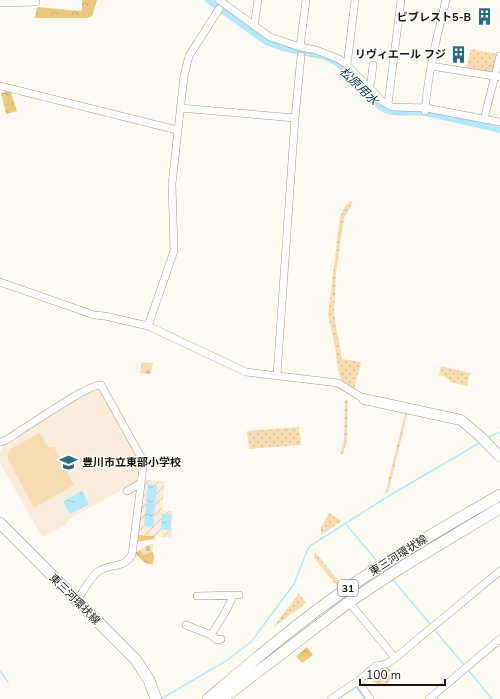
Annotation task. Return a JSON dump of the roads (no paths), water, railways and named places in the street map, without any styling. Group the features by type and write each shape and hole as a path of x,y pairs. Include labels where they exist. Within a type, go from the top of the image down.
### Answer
{"main road":[{"path":"364,398 461,420 482,438 500,457"},
{"name":"東三河環状線","path":"208,699 286,634 340,593 437,531 500,495"},
{"name":"東三河環状線","path":"222,699 349,602 405,565 500,508"},
{"name":"東三河環状線","path":"0,523 136,660 149,680 156,698"}],"street":[{"path":"254,26 258,0"},
{"path":"300,47 306,0"},
{"path":"347,65 355,0 350,0"},
{"path":"388,104 401,0"},
{"path":"425,113 431,66 446,0"},
{"path":"0,3 36,2"},
{"path":"148,326 174,251 172,184 184,76 189,56 221,4 270,37 331,55 347,65 383,102 396,108 500,122"},
{"path":"277,375 295,118 301,56"},
{"path":"484,119 497,77 500,56"},
{"path":"369,87 373,65"},
{"path":"431,66 497,77"},
{"path":"0,86 177,130"},
{"path":"180,108 295,118"},
{"path":"0,282 94,315 105,316 148,326 246,372 338,383 364,398"},
{"path":"0,442 9,438 82,391 97,384 102,385 142,457 143,466 132,555 124,563 99,571 94,576 78,601"},
{"path":"127,491 141,483"},
{"path":"331,699 358,681 376,666 386,664 395,658 500,571"},
{"path":"197,596 236,596 211,635"},
{"path":"349,602 395,658"},
{"path":"186,624 211,635 217,640 221,639"},
{"path":"429,699 500,639"},
{"path":"358,681 370,699"}],"water":[{"path":"148,484 157,485 153,527 144,526"},
{"path":"82,491 89,504 70,514 63,501"},
{"path":"162,514 172,515 170,530 161,529"}],"waterway":[{"name":"松原用水","path":"208,0 266,42 282,48 322,56 334,61 342,67 379,106 385,110 396,113 424,113 500,130"},
{"path":"487,438 500,432"},
{"path":"161,699 226,661 251,642 294,584 310,546 387,497 481,442"},
{"path":"345,523 376,560"},
{"path":"393,580 431,625"},
{"path":"433,628 464,665"},
{"path":"468,670 492,699"},
{"path":"0,671 8,682"},
{"path":"338,699 356,687 365,699"}],"place":[{"name":"ビブレスト5-B","path":"484,17"},
{"name":"リヴィエール フジ","path":"459,54"},
{"name":"豊川市立東部小学校","path":"69,462"}]}
